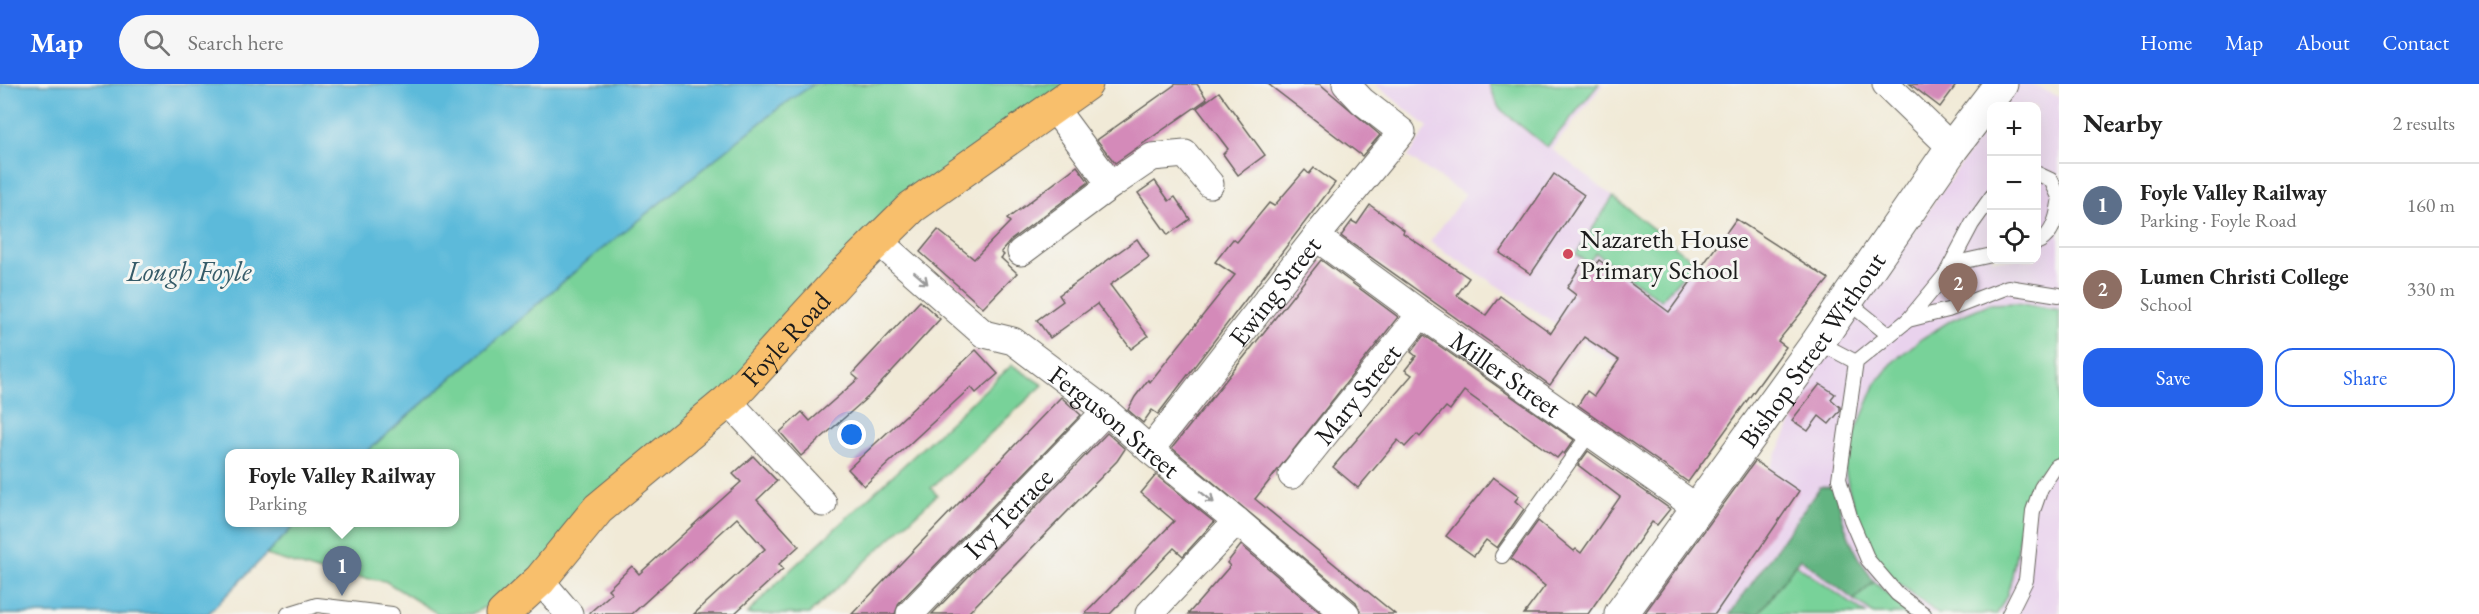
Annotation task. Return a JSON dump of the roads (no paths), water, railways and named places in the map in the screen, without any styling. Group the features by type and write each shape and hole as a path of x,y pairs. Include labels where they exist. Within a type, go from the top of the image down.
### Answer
{"main road":[{"name":"Foyle Road","path":"503,614 540,580 598,509 728,401 878,240 912,207 1086,84"}],"street":[{"name":"Ewing Street","path":"1150,450 1316,237 1402,132 1362,101 1346,84"},
{"path":"1886,84 1952,148"},
{"name":"Bishop Street Without","path":"1620,614 1818,342 1952,148 2001,84"},
{"path":"1054,108 1111,185"},
{"path":"1021,252 1152,157 1185,154 1210,184"},
{"name":"Miller Street","path":"1316,237 1421,314 1698,508"},
{"name":"Ferguson Street","path":"878,240 984,334 1013,341 1106,411 1346,614"},
{"name":"Mary Street","path":"1292,475 1421,314"},
{"path":"728,401 823,503"},
{"name":"Ivy Terrace","path":"910,614 1106,411"},
{"path":"1149,614 1237,521"},
{"path":"540,580 569,614"}],"lane":[{"path":"2041,175 2051,180 2059,197"},
{"path":"1924,614 1897,594 1868,560 1851,520 1839,479 1857,362 1908,320 1945,275 1972,224 1987,203"},
{"path":"2041,241 2057,218 2059,203"},
{"path":"1951,264 1987,256"},
{"path":"1908,320 1948,310 2008,287 2059,295"},
{"path":"1847,300 1889,335"},
{"path":"1818,342 1857,362"},
{"path":"1502,556 1590,433"},
{"path":"2009,614 2026,580 2036,503 2041,488 2055,467 2059,465"},
{"path":"288,614 316,605 392,614"}],"water":[{"name":"Lough Foyle","path":"0,84 814,84 780,107 587,261 370,449 225,449 225,527 293,527 208,614 0,614"}],"place":[{"name":"Nazareth House Primary School","path":"1568,254"},
{"name":"Lumen Christi College","path":"1958,313"},
{"name":"Foyle Valley Railway","path":"342,596"}]}
